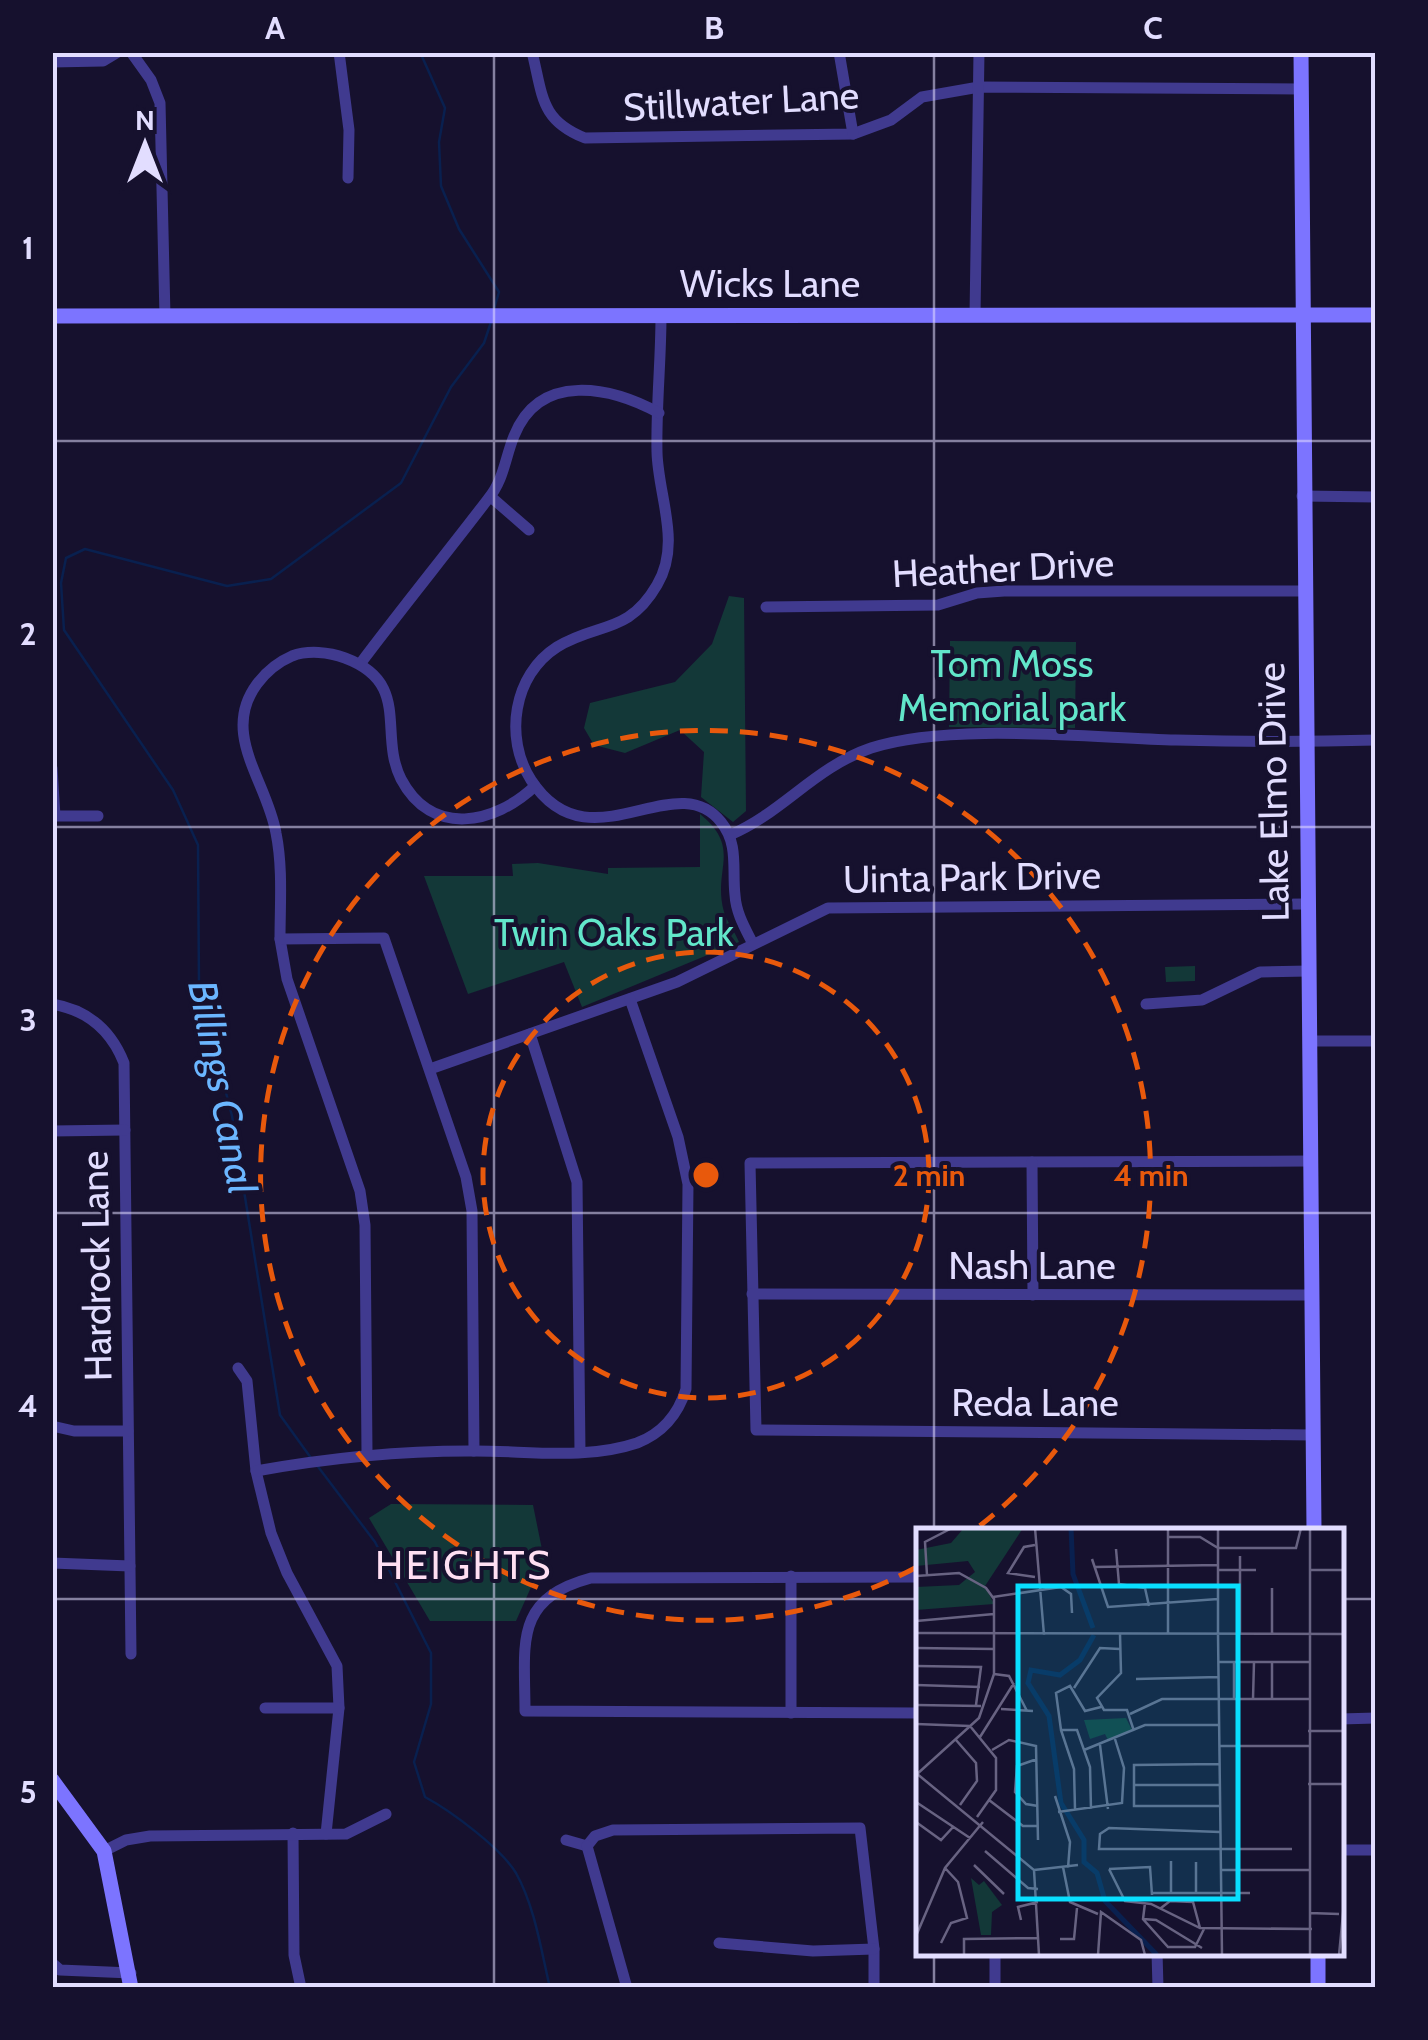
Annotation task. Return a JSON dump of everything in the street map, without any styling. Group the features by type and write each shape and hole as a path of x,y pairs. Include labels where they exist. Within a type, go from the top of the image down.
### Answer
{"main road":[{"name":"Lake Elmo Drive","path":"1301,52 1304,742 1314,1528"},
{"name":"Wicks Lane","path":"52,316 1376,315"},
{"path":"52,1780 104,1851 131,1980"},
{"path":"1318,1955 1318,1988"}],"street":[{"path":"52,62 103,61 118,52"},
{"path":"131,52 152,80 160,104 166,318"},
{"path":"339,52 349,130 348,178"},
{"name":"Stillwater Lane","path":"532,52 546,113 562,129 585,138 853,134 891,120 922,97 979,87 1300,89"},
{"path":"840,52 853,134"},
{"path":"975,316 979,52"},
{"path":"661,316 658,476 668,520 666,569 632,615 609,629 562,644 542,658 517,704 514,732 521,764 535,786 559,807 606,820 660,804 692,804 708,809 730,836 735,898 753,944"},
{"path":"360,664 443,552 490,497 503,474 515,433 532,407 550,396 594,388 658,414"},
{"path":"1302,496 1376,497"},
{"path":"490,497 530,530"},
{"name":"Heather Drive","path":"766,606 938,605 977,593 1004,591 1304,590"},
{"path":"367,1452 365,1225 360,1191 287,980 280,939 276,833 244,750 241,725 247,698 267,670 292,656 326,654 360,664 386,691 400,778 413,796 434,812 458,819 484,819 518,802 535,786"},
{"path":"730,836 760,822 808,779 839,761 902,741 1066,735 1304,742 1376,740"},
{"path":"52,768 54,816 98,816"},
{"name":"Uinta Park Drive","path":"430,1068 677,982 828,908 1306,904"},
{"path":"280,939 384,938 466,1177 472,1211 474,1450"},
{"path":"1146,1004 1202,1000 1260,972 1308,972"},
{"path":"256,1471 367,1452 580,1452 638,1442 662,1430 681,1406 686,1388 688,1184 678,1137 630,999"},
{"name":"Hardrock Lane","path":"52,1004 86,1016 116,1044 124,1064 131,1654"},
{"path":"530,1034 577,1182 580,1452"},
{"path":"1309,1041 1376,1041"},
{"path":"52,1132 124,1130"},
{"path":"752,1294 750,1163 1309,1161"},
{"path":"1032,1162 1033,1295"},
{"name":"Nash Lane","path":"752,1294 1312,1296"},
{"name":"Reda Lane","path":"752,1294 756,1430 1313,1435"},
{"path":"238,1368 247,1381 256,1471 287,1572 337,1666 340,1708 326,1834"},
{"path":"52,1426 74,1431 128,1431"},
{"path":"52,1563 130,1566"},
{"path":"791,1576 791,1713"},
{"path":"916,1577 591,1578 564,1585 544,1600 528,1625 525,1711 916,1713"},
{"path":"265,1708 340,1708"},
{"path":"1343,1719 1376,1718"},
{"path":"104,1851 126,1840 150,1836 346,1834 386,1814"},
{"path":"587,1846 595,1836 613,1830 860,1828 874,1949 874,1988"},
{"path":"293,1833 294,1955 300,1988"},
{"path":"566,1840 587,1846"},
{"path":"587,1846 627,1988"},
{"path":"1343,1850 1376,1850"},
{"path":"719,1943 813,1951 874,1949"},
{"path":"995,1988 996,1955"},
{"path":"1157,1955 1158,1988"},
{"path":"52,1963 60,1970 131,1980"}],"green space":[{"path":"729,596 744,598 746,811 733,822 701,797 704,752 680,730 625,753 594,745 584,728 590,703 675,682 712,644"},
{"name":"Tom Moss Memorial park","path":"950,641 1076,642 1075,728 949,727"},
{"name":"Twin Oaks Park","path":"700,814 720,838 724,860 721,897 739,942 582,1007 564,962 468,994 424,876 513,876 512,864 538,863 608,874 608,868 700,867"},
{"path":"1195,966 1195,981 1166,982 1165,967"},
{"path":"391,1504 533,1505 547,1574 532,1585 516,1621 430,1621 369,1518"}],"waterway":[{"name":"Billings Canal","path":"420,52 445,108 439,142 441,186 459,229 499,292 494,309"},
{"name":"Billings Canal","path":"311,1458 280,1415 232,1116 199,987 198,845 173,790 64,630 61,583 66,558 85,549 227,586 271,579 401,483 451,387 484,343 491,322"},
{"name":"Billings Canal","path":"316,1464 375,1542 431,1653 431,1704 414,1762 425,1797 475,1831 516,1873 533,1914 550,1988"}],"district":[{"name":"HEIGHTS","path":"464,1564"}]}
